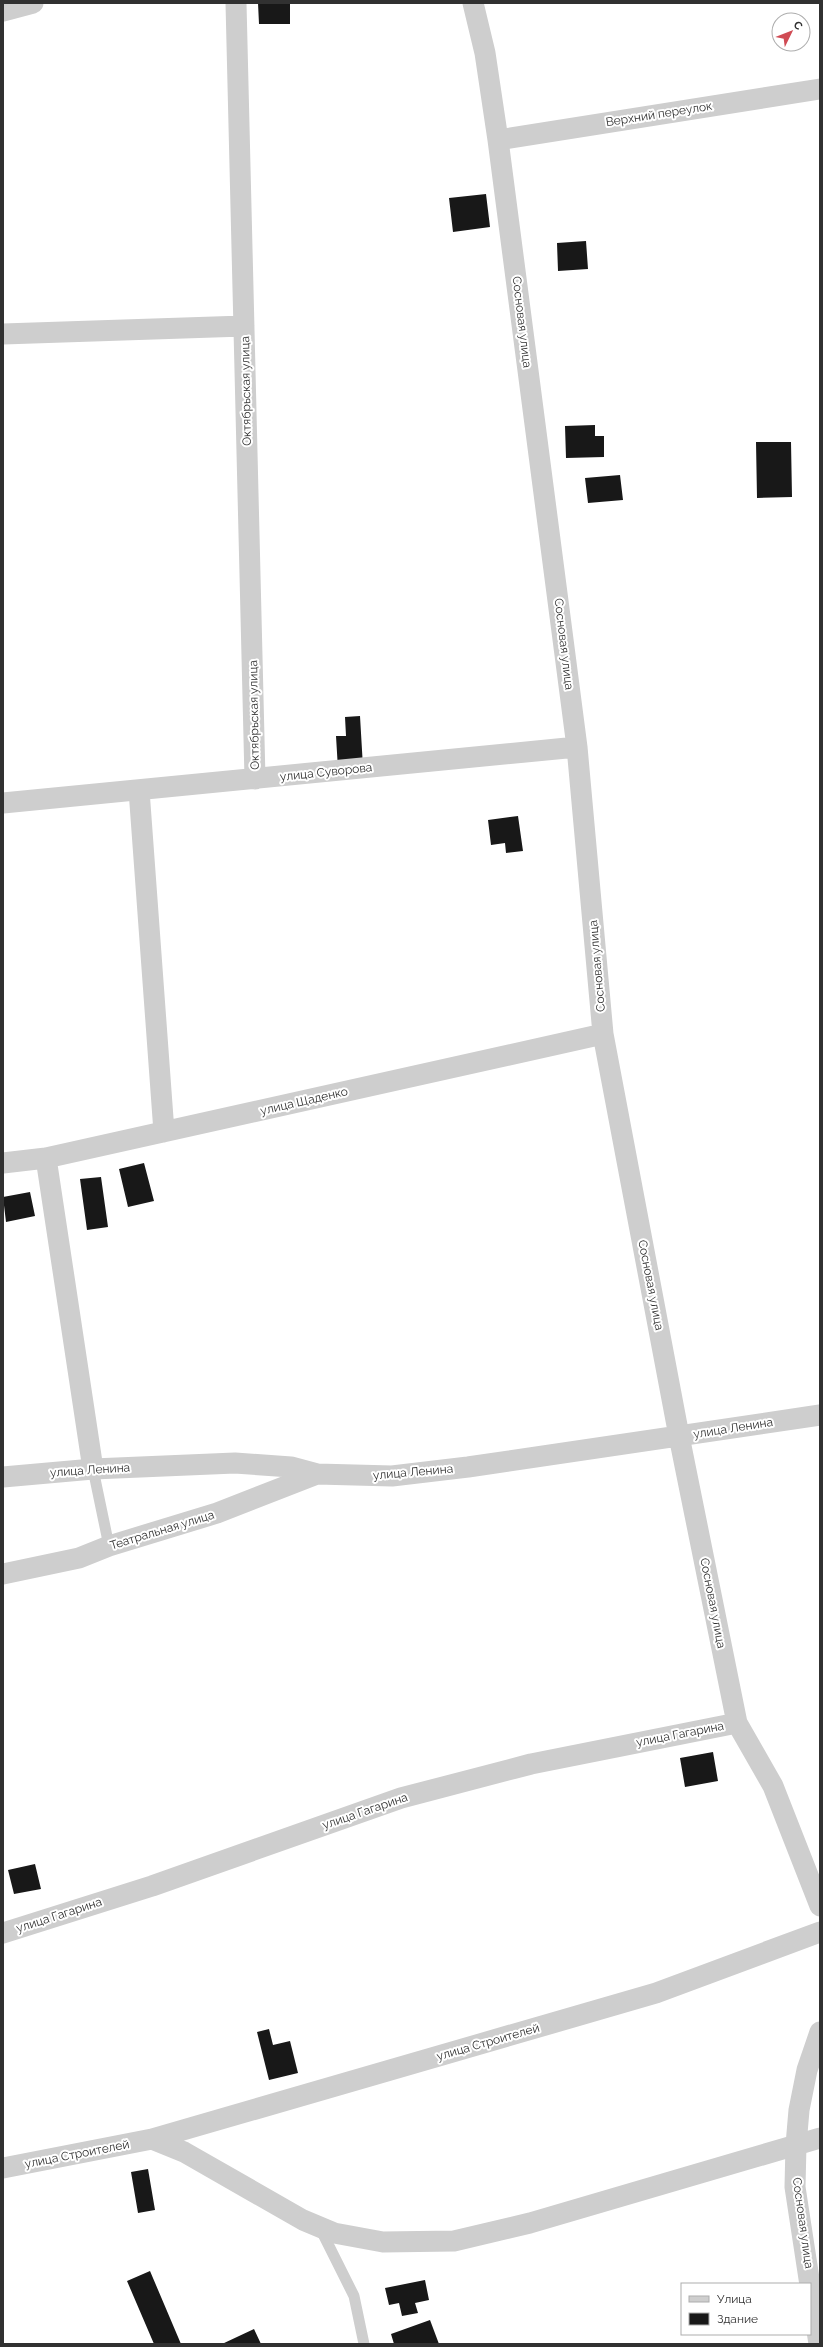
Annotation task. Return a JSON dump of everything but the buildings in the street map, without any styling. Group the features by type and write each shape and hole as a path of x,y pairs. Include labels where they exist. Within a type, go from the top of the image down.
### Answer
{"street":[{"path":"3,11 33,3"},
{"name":"Октябрьская улица","path":"236,3 255,779"},
{"name":"Сосновая улица","path":"473,3 485,52 498,140 577,747 603,1034 679,1436 737,1723 773,1786 820,1906"},
{"name":"Верхний переулок","path":"498,140 820,89"},
{"path":"3,334 244,326"},
{"name":"улица Суворова","path":"3,803 577,747"},
{"path":"138,790 164,1132"},
{"name":"улица Щаденко","path":"3,1163 46,1158 603,1034"},
{"path":"46,1158 93,1469"},
{"name":"улица Ленина","path":"3,1477 93,1469 235,1462 291,1467 317,1474 392,1476 820,1415"},
{"name":"Театральная улица","path":"3,1574 79,1558 109,1546 217,1513 317,1474"},
{"name":"улица Гагарина","path":"3,1933 152,1886 401,1798 531,1764 737,1723"},
{"name":"улица Строителей","path":"3,2168 152,2139 656,1993 820,1932"},
{"name":"Сосновая улица","path":"810,2283 796,2187 796,2146 799,2110 807,2070 820,2032"},
{"path":"152,2139 184,2152 303,2220 320,2228 334,2233 383,2242 454,2241 530,2223 820,2138"},
{"name":"Сосновая улица","path":"811,2289 819,2344"}],"lane":[{"path":"93,1469 109,1546"},
{"path":"320,2228 354,2296 364,2344"}]}
